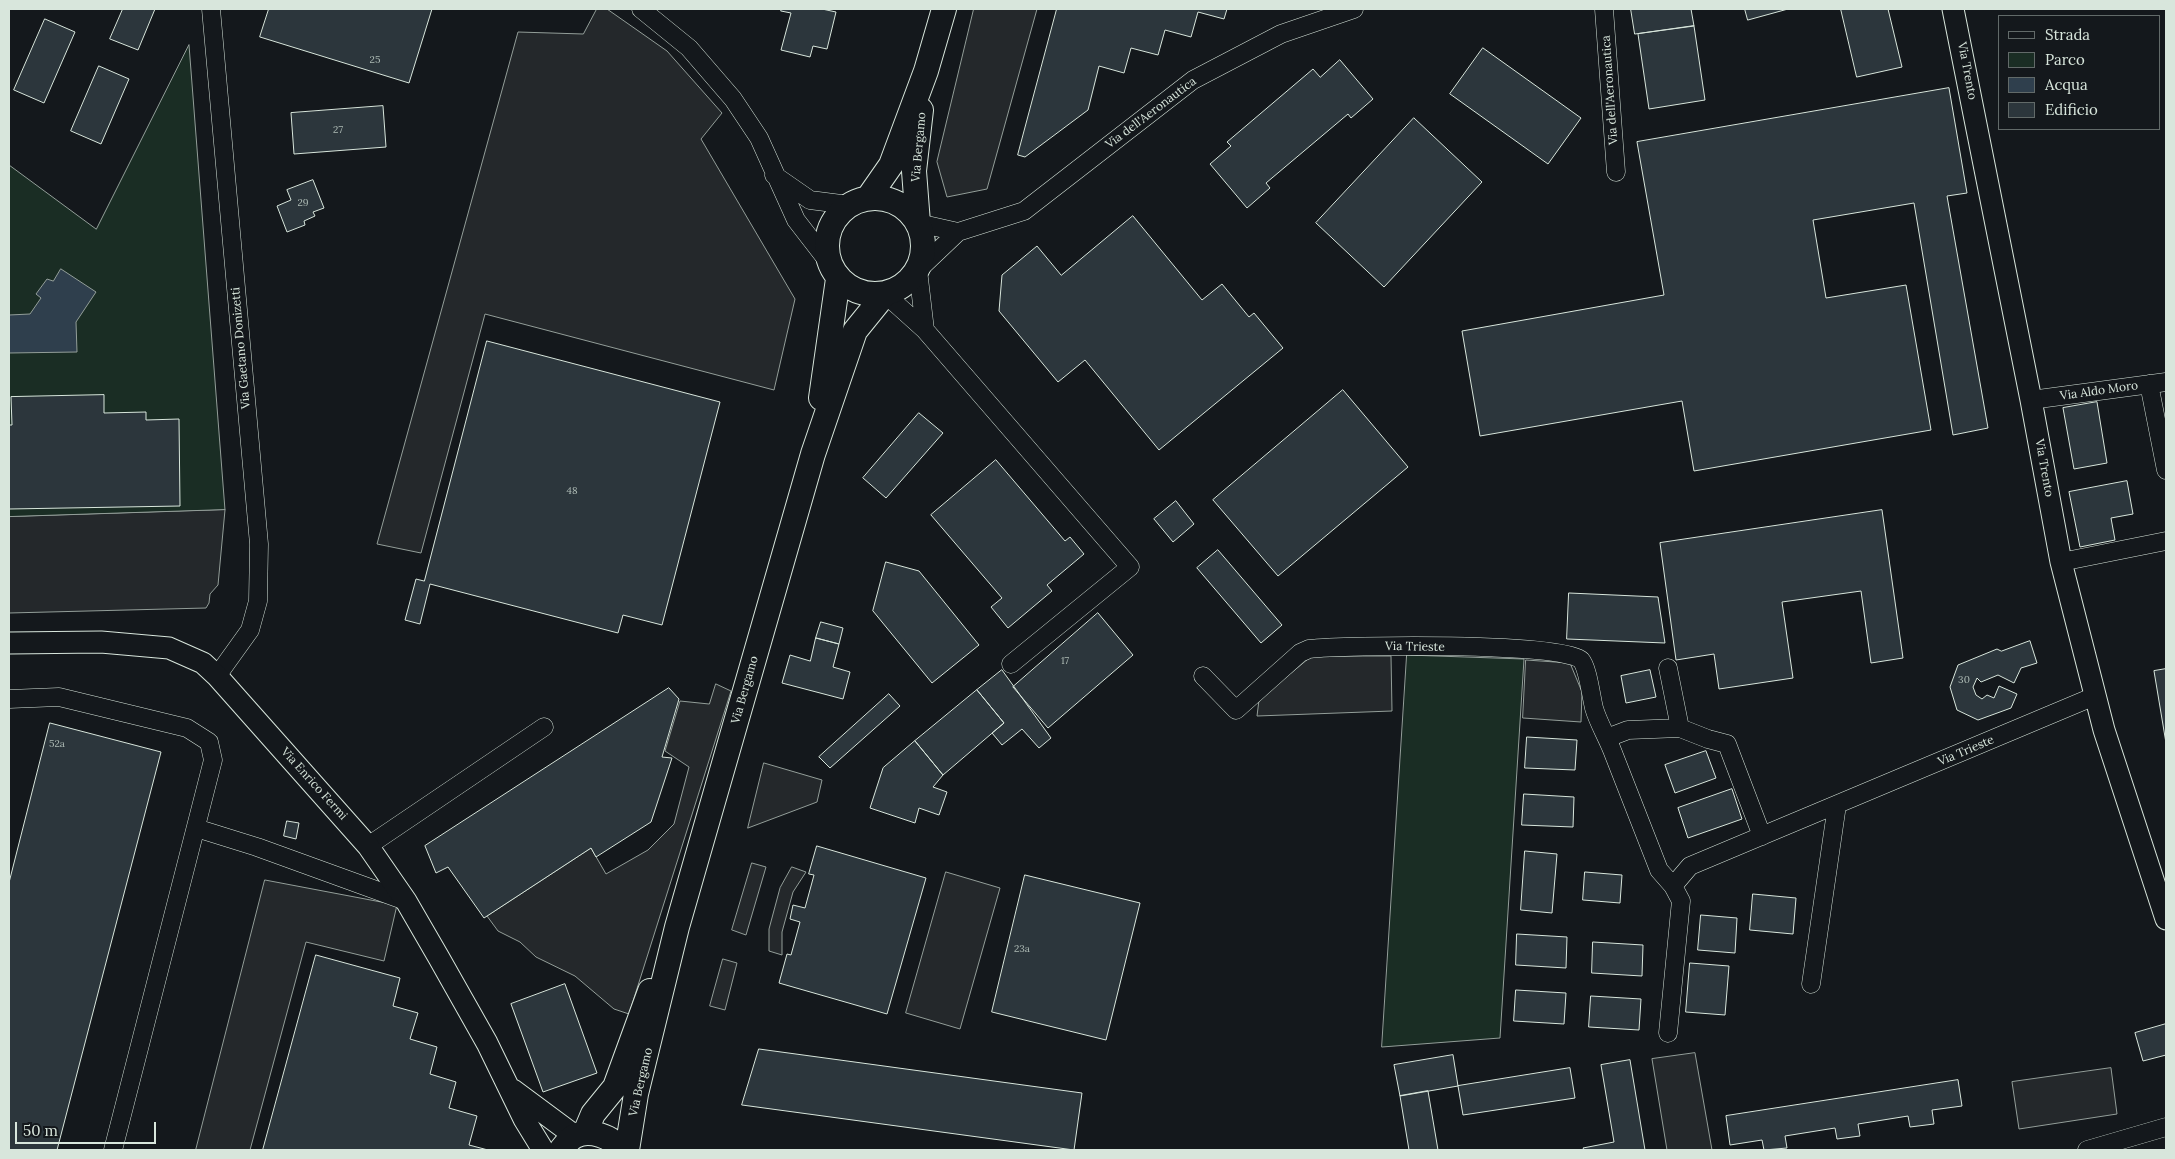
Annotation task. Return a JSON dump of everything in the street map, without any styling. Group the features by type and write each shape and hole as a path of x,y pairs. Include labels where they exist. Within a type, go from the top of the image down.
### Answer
{"main road":[{"name":"Via Bergamo","path":"859,201 891,165 926,71 944,9"},
{"name":"Via Bergamo","path":"918,223 914,172 926,71"},
{"path":"883,198 897,202 909,211 918,223 924,246 918,270 904,286 885,294 868,295 852,290 834,271 826,242 834,220 859,201 883,198"},
{"name":"Via Bergamo","path":"813,454 834,271"},
{"name":"Via Bergamo","path":"626,1150 636,1094 678,927 813,454 855,331 885,294"},
{"name":"Via Bergamo","path":"574,1140 615,1087 642,1009 678,927"},
{"path":"574,1140 607,1138 618,1146 620,1150"}],"street":[{"name":"Via Gaetano Donizetti","path":"211,9 259,544 258,601 250,630 217,676"},
{"path":"641,9 688,48 732,100 759,138 796,220 834,271"},
{"name":"Via dell'Aeronautica","path":"918,270 958,232 1024,211 1193,80 1281,34 1354,9"},
{"name":"Via dell'Aeronautica","path":"1604,9 1616,172"},
{"name":"Via Trento","path":"1954,9 2061,562 2095,696 2166,919"},
{"path":"774,174 810,200 859,201"},
{"path":"918,223 958,232"},
{"path":"918,270 925,330"},
{"path":"885,294 925,330 1130,567 1011,664"},
{"path":"2158,383 2166,470"},
{"name":"Via Aldo Moro","path":"2031,400 2158,383"},
{"path":"2061,562 2166,542"},
{"name":"Via Enrico Fermi","path":"9,643 101,642 169,648 203,663 217,676 368,846 406,901 509,1086 524,1119 543,1150"},
{"name":"Via Trieste","path":"1203,676 1236,710 1300,653 1309,648 1410,646 1522,649 1566,654 1581,660 1585,667 1596,714 1659,870 1673,886 1681,901 1668,1033"},
{"path":"1668,668 1680,728"},
{"path":"9,699 59,696 187,728 209,742 213,760 113,1150"},
{"name":"Via Trieste","path":"1673,886 1690,866 1837,806 2095,696"},
{"path":"368,846 544,727"},
{"path":"1607,738 1628,730 1680,728 1727,744 1762,836"},
{"path":"1811,984 1837,806"},
{"path":"196,828 257,847 406,901"},
{"name":"Via Enrico Fermi","path":"509,1086 574,1140"},
{"path":"2088,1150 2166,1127"}],"green space":[{"path":"189,45 225,510 9,517 9,165 96,229"},
{"path":"1407,655 1524,659 1500,1038 1382,1047"}],"shaded area":[{"path":"597,9 607,9 667,51 722,113 701,139 795,299 774,390 485,314 421,553 377,544 518,32 583,34"},
{"path":"974,9 1037,9 987,189 947,197 937,162"},
{"path":"225,510 218,585 210,594 209,603 206,608 9,613 9,517"},
{"path":"1312,656 1391,656 1392,711 1257,716 1259,700"},
{"path":"1526,660 1570,663 1582,692 1581,722 1523,718"},
{"path":"716,684 731,691 629,1014 614,1009 575,976 536,957 520,942 498,931 487,916 591,848 606,874 648,850 674,824 689,767 665,751 680,701 709,704"},
{"path":"764,763 822,780 817,802 748,828"},
{"path":"752,863 766,867 746,935 732,930"},
{"path":"792,867 806,872 793,892 782,932 782,955 769,951 769,929 780,888"},
{"path":"946,872 1000,888 960,1029 906,1013"},
{"path":"265,880 397,905 384,961 306,942 250,1150 196,1150"},
{"path":"723,959 737,963 725,1010 710,1006"},
{"path":"1695,1053 1712,1150 1667,1150 1652,1059"},
{"path":"2111,1068 2117,1114 2019,1129 2012,1082"}],"water":[{"path":"61,269 96,292 76,322 77,352 9,353 9,315 30,314 41,298 36,294 47,279 53,281"}],"building":[{"path":"123,9 155,9 138,50 110,39"},
{"path":"269,9 432,9 409,83 260,37"},
{"path":"782,9 822,9 836,12 827,49 813,46 810,57 781,50 791,13 781,11"},
{"path":"1057,9 1227,9 1224,19 1198,12 1191,37 1165,30 1158,55 1131,48 1124,73 1099,66 1088,110 1025,157 1018,155"},
{"path":"1631,9 1691,9 1694,26 1635,34"},
{"path":"1745,9 1788,9 1748,20"},
{"path":"1841,9 1888,9 1902,67 1857,77"},
{"path":"45,19 75,32 44,103 14,90"},
{"path":"1694,26 1705,100 1649,109 1638,34"},
{"path":"1483,48 1581,118 1548,164 1450,94"},
{"path":"1340,60 1373,99 1351,118 1348,114 1266,183 1270,188 1247,208 1210,164 1231,146 1227,142 1313,69 1320,77"},
{"path":"99,66 129,79 101,144 71,131"},
{"path":"1949,88 1967,193 1947,196 1988,428 1953,435 1914,203 1813,220 1826,298 1906,285 1931,430 1694,471 1682,401 1480,436 1462,331 1664,295 1637,142"},
{"path":"383,106 386,147 294,154 291,113"},
{"path":"1414,118 1482,182 1384,287 1316,223"},
{"path":"313,180 324,208 313,212 315,216 304,221 305,225 287,232 277,206 291,200 287,190"},
{"path":"1133,216 1202,300 1222,284 1249,317 1254,313 1283,348 1159,450 1085,360 1058,382 999,311 1002,275 1037,246 1061,275"},
{"path":"487,341 720,402 662,625 623,615 618,633 430,584 420,624 405,620 416,579 424,581"},
{"path":"1343,390 1408,467 1278,576 1213,500"},
{"path":"104,395 104,413 146,412 146,420 179,419 180,506 9,509 11,397"},
{"path":"2097,402 2107,463 2074,469 2063,408"},
{"path":"919,413 943,433 886,498 863,478"},
{"path":"996,460 1065,541 1070,537 1084,554 1047,585 1052,591 1008,628 991,607 1002,598 931,515"},
{"path":"2127,481 2133,514 2111,518 2115,540 2080,547 2069,492"},
{"path":"1176,501 1194,524 1173,542 1154,519"},
{"path":"1882,510 1903,658 1871,663 1861,591 1782,602 1793,678 1719,689 1714,654 1676,660 1660,543"},
{"path":"1218,550 1282,625 1261,643 1197,568"},
{"path":"886,562 919,571 979,645 932,683 873,611"},
{"path":"1569,593 1658,597 1665,643 1567,639"},
{"path":"1098,613 1133,655 1048,728 1013,687"},
{"path":"821,622 843,628 839,644 816,638"},
{"path":"816,638 839,644 833,667 850,672 843,699 782,683 790,655 810,661"},
{"path":"2030,641 2037,663 2021,668 2014,683 1998,675 1981,682 1977,678 1973,687 1976,695 1982,699 1987,695 1994,698 1999,686 2017,694 2011,708 1978,720 1957,710 1950,687 1958,665 1997,649 2001,651"},
{"path":"2166,669 2166,743 2154,671"},
{"path":"1002,670 1051,738 1039,748 1022,729 1002,745 992,733 1004,723 977,690"},
{"path":"1650,670 1656,697 1626,703 1621,676"},
{"path":"669,688 679,699 662,757 672,758 651,822 596,857 591,848 484,918 448,867 436,873 425,846"},
{"path":"977,690 1004,723 943,775 915,741"},
{"path":"889,694 900,706 830,768 819,757"},
{"path":"50,723 161,752 57,1150 9,1150 9,883"},
{"path":"1527,737 1577,740 1575,770 1525,768"},
{"path":"915,741 943,775 933,787 947,792 939,815 919,808 915,823 870,808 883,768"},
{"path":"1706,751 1716,778 1675,793 1665,765"},
{"path":"1732,789 1742,819 1688,838 1678,808"},
{"path":"1524,794 1574,797 1573,827 1522,825"},
{"path":"287,821 299,823 296,839 284,836"},
{"path":"817,846 926,878 887,1014 779,983 787,954 791,955 800,922 790,919 793,905 805,908 814,875 809,874"},
{"path":"1525,851 1557,854 1552,913 1521,910"},
{"path":"1585,872 1622,875 1620,903 1583,900"},
{"path":"1025,875 1140,903 1106,1040 992,1012"},
{"path":"1753,894 1796,898 1793,934 1750,930"},
{"path":"1701,915 1737,918 1735,953 1698,950"},
{"path":"1517,934 1567,937 1566,968 1516,965"},
{"path":"1593,942 1643,945 1642,976 1592,973"},
{"path":"316,955 400,978 393,1006 418,1013 410,1039 437,1047 430,1074 456,1082 449,1108 477,1116 469,1145 488,1150 263,1150"},
{"path":"1690,963 1729,966 1725,1015 1686,1012"},
{"path":"565,984 597,1073 543,1092 511,1004"},
{"path":"1516,990 1566,993 1564,1024 1514,1021"},
{"path":"1591,996 1641,999 1639,1030 1589,1027"},
{"path":"2166,1024 2166,1055 2143,1061 2135,1033"},
{"path":"759,1049 1082,1093 1074,1150 742,1105"},
{"path":"1453,1055 1458,1086 1400,1096 1394,1065"},
{"path":"1630,1060 1645,1150 1584,1150 1583,1148 1614,1142 1601,1065"},
{"path":"1570,1068 1575,1098 1463,1115 1458,1086"},
{"path":"1958,1080 1962,1106 1932,1110 1934,1124 1910,1127 1908,1116 1858,1124 1860,1136 1837,1139 1835,1128 1785,1136 1787,1148 1764,1150 1762,1140 1730,1145 1726,1116"},
{"path":"1428,1091 1438,1150 1409,1150 1400,1096"}]}
